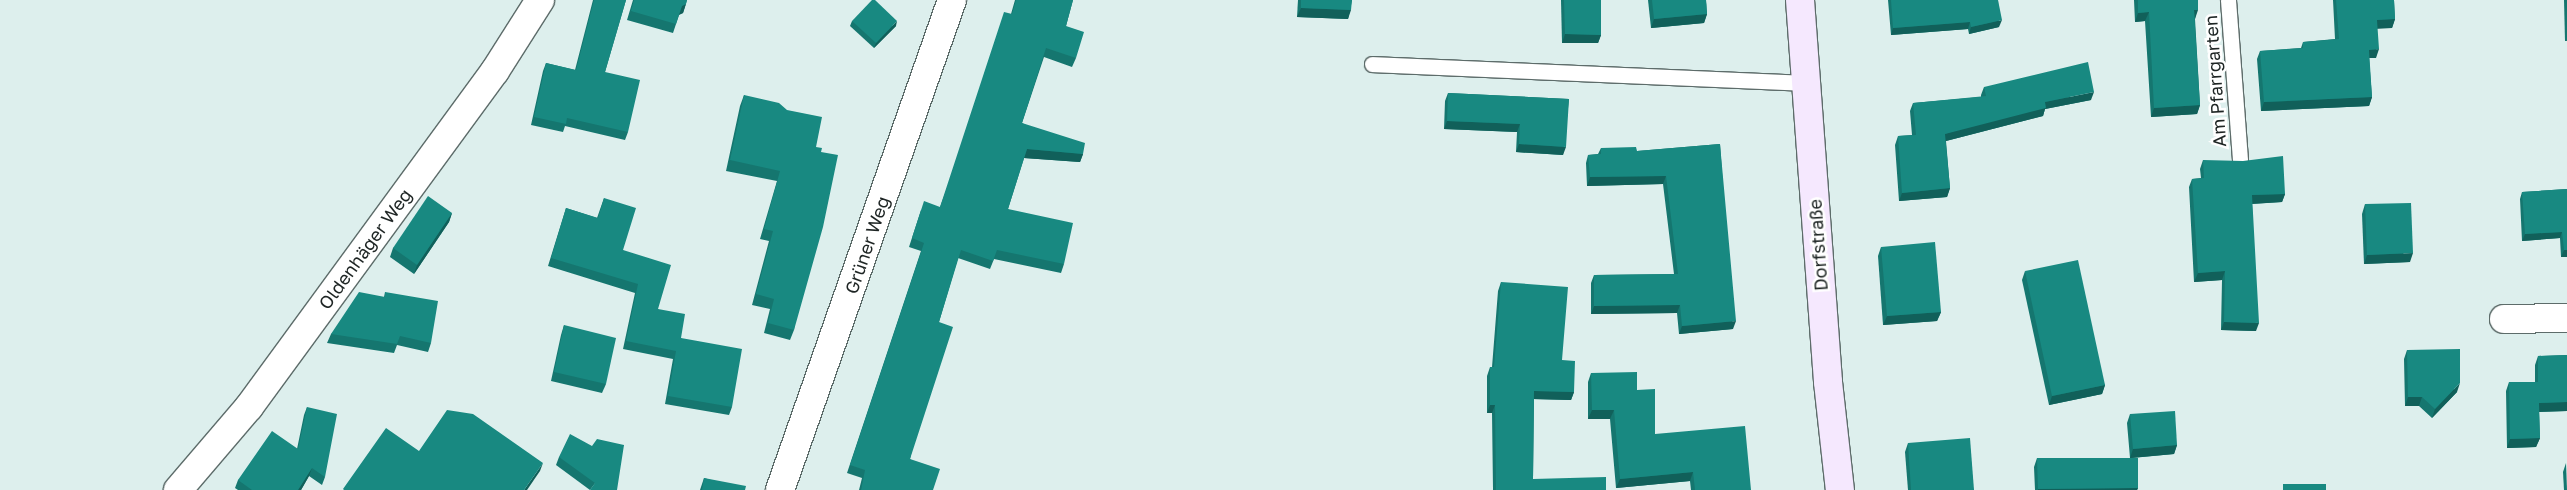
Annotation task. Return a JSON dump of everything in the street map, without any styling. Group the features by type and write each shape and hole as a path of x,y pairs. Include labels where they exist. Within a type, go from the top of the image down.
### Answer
{"street":[{"name":"Oldenhäger Weg","path":"178,490 249,407 496,71 540,0"},
{"name":"Grüner Weg","path":"780,490 952,0"},
{"name":"Dorfstraße","path":"1800,0 1828,382 1840,490"},
{"path":"2504,319 2567,318"}],"lane":[{"name":"Am Pfarrgarten","path":"2228,0 2240,160"},
{"path":"1372,64 1806,83"}],"building":[{"path":"594,0 626,0 605,72 640,80 628,132 567,118 566,124 534,117 546,63 576,70"},
{"path":"634,0 687,0 686,4 682,6 676,24 631,11"},
{"path":"872,0 875,0 897,21 876,43 852,21"},
{"path":"1016,0 1073,0 1066,26 1084,32 1076,58 1046,48 1022,123 1085,143 1083,154 1027,149 1008,209 1073,223 1064,264 997,250 993,261 961,250 939,322 953,327 910,459 940,469 933,490 861,490 865,470 850,465 924,243 912,238 924,201 940,207 1004,12 1012,14"},
{"path":"1301,0 1352,0 1351,10 1301,8"},
{"path":"1564,0 1601,0 1601,35 1565,34"},
{"path":"1652,0 1706,0 1707,14 1654,19"},
{"path":"1891,0 1998,0 2002,20 1971,27 1970,22 1893,28"},
{"path":"2138,0 2198,0 2198,10 2194,10 2200,105 2154,108 2149,12 2138,13"},
{"path":"2336,0 2394,0 2395,19 2377,20 2379,49 2369,50 2372,97 2264,102 2260,51 2303,48 2303,42 2339,39"},
{"path":"2088,62 2094,92 2045,102 2046,108 1945,134 1950,188 1902,193 1898,136 1916,135 1913,103 1986,96 1984,87"},
{"path":"1448,93 1569,99 1566,147 1519,144 1520,124 1447,121"},
{"path":"744,95 779,103 787,110 822,117 816,147 822,148 821,152 838,155 823,227 794,330 768,323 774,299 756,294 773,231 764,229 780,171 730,160"},
{"path":"1720,144 1736,321 1682,326 1680,305 1594,306 1594,275 1678,274 1666,176 1590,177 1588,155 1601,154 1601,148 1636,147 1637,151"},
{"path":"2283,156 2285,194 2252,195 2259,323 2224,322 2225,271 2198,273 2192,179 2204,178 2203,160 2243,161"},
{"path":"2567,189 2567,250 2564,250 2562,232 2525,234 2522,192"},
{"path":"428,196 452,213 417,265 393,248"},
{"path":"604,198 636,208 623,250 671,265 658,309 685,314 681,338 742,349 732,407 668,396 676,351 626,341 638,284 551,258 566,208 598,218"},
{"path":"2411,203 2413,253 2367,255 2365,204"},
{"path":"1935,242 1941,312 1887,316 1881,247"},
{"path":"2078,260 2105,385 2052,396 2025,271"},
{"path":"1501,282 1568,287 1562,360 1575,361 1574,392 1534,391 1533,479 1606,477 1606,490 1496,490 1495,405 1490,405 1490,367 1494,367"},
{"path":"359,292 385,297 385,292 438,301 431,343 400,336 397,344 331,334"},
{"path":"564,325 616,338 606,384 554,372"},
{"path":"2460,349 2460,383 2435,409 2422,397 2408,397 2407,350"},
{"path":"2567,355 2567,402 2539,403 2540,438 2510,439 2509,382 2538,382 2538,356"},
{"path":"1637,372 1637,390 1655,389 1655,434 1745,426 1751,490 1695,490 1693,472 1620,479 1614,410 1592,410 1591,373"},
{"path":"307,407 337,414 325,477 312,468 298,490 252,490 238,480 272,431 298,449"},
{"path":"447,410 473,414 543,463 524,490 343,489 386,428 419,451"},
{"path":"2175,411 2177,445 2133,449 2130,414"},
{"path":"570,434 592,446 597,439 624,445 617,490 590,490 595,483 559,457"},
{"path":"1970,438 1974,490 1911,490 1908,443"},
{"path":"2037,458 2138,458 2138,488 2038,489"},
{"path":"704,478 746,486 745,490 702,490"},
{"path":"2283,484 2326,484 2326,490 2283,490"}]}
